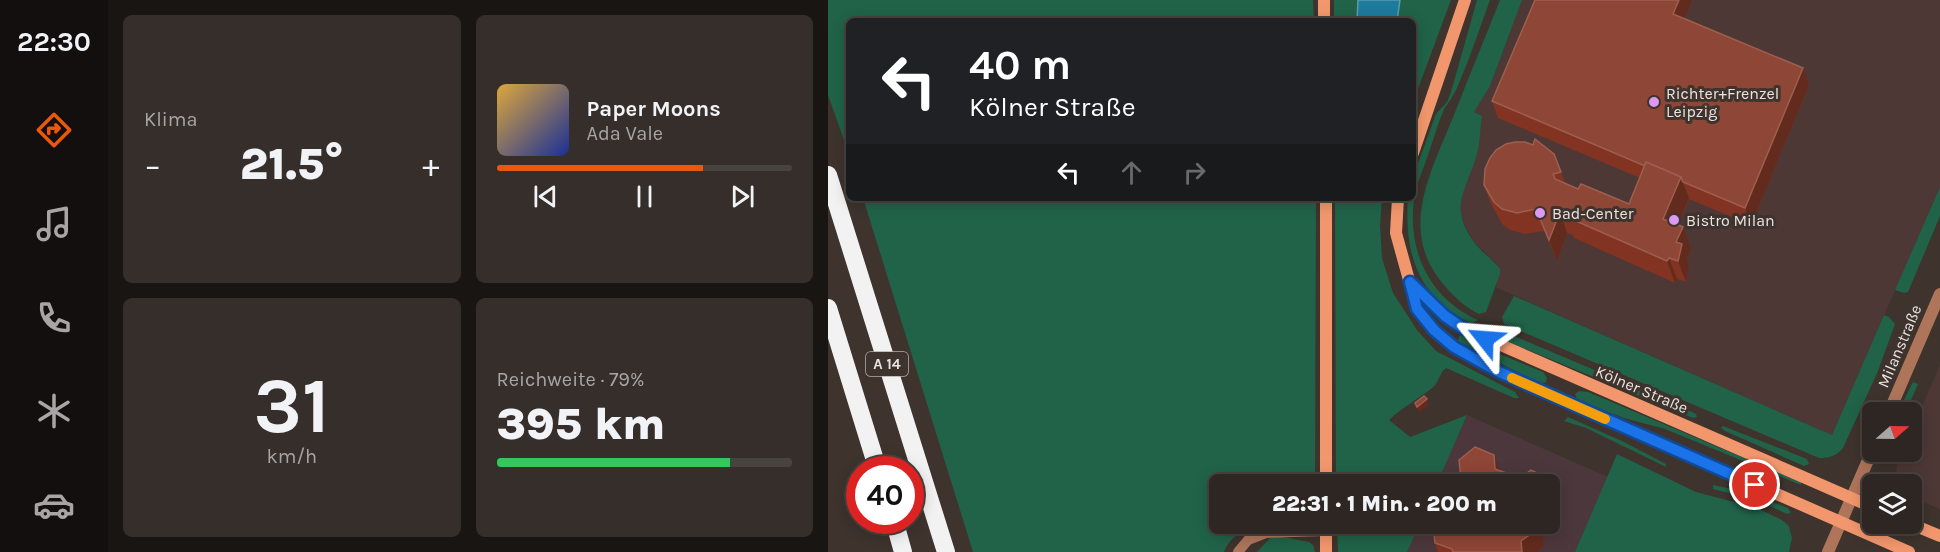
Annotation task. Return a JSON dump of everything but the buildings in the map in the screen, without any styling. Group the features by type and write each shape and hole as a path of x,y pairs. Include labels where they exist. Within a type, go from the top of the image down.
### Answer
{"highway":[{"name":"A 14","path":"828,175 946,552"},
{"name":"A 14","path":"828,308 874,456"},
{"path":"898,534 903,552"}],"street":[{"path":"1324,0 1324,18"},
{"path":"1416,144 1465,0"},
{"path":"1326,201 1326,474"},
{"name":"Kölner Straße","path":"1398,201 1395,233 1417,309 1434,330 1454,347 1497,371 1910,552"},
{"name":"Kölner Straße","path":"1410,282 1445,316 1464,329 1862,502"},
{"name":"Milanstraße","path":"1893,402 1940,294"},
{"path":"1828,552 1867,462"},
{"path":"1922,529 1940,536"},
{"path":"1326,534 1326,552"}],"lane":[{"path":"1238,552 1248,540 1263,534"}],"shaded area":[{"path":"1522,0 1940,0 1940,187 1832,435 1495,287 1497,264 1475,243 1460,212 1462,194 1477,156 1482,116 1474,112 1490,86"},
{"path":"1940,365 1940,509 1922,502 1922,474 1896,474 1898,462 1922,462 1922,407"},
{"path":"1467,415 1608,477 1575,552 1407,552 1415,534 1560,534 1560,474 1441,474"}],"green space":[{"path":"828,0 1313,0 1314,18 846,18 846,146 828,95"},
{"path":"1334,0 1451,0 1416,94 1416,18 1334,18"},
{"path":"1477,0 1490,0 1461,79 1444,109 1416,188 1416,169 1436,114 1447,102"},
{"path":"1500,0 1522,0 1490,86 1474,112 1482,116 1479,143 1464,190 1461,209 1466,230 1480,249 1500,269 1486,312 1479,314 1452,294 1430,265 1422,244 1420,223 1428,180"},
{"path":"1940,187 1940,216 1908,292 1895,290"},
{"path":"864,201 1316,201 1315,474 1209,474 1209,534 1238,534 1224,552 973,552"},
{"path":"1335,201 1382,201 1380,226 1382,258 1393,293 1417,330 1436,351 1515,392 1519,398 1514,398 1446,368 1434,386 1389,420 1410,437 1467,415 1441,474 1336,474"},
{"path":"1408,201 1414,201 1414,237 1425,271 1447,300 1478,320 1471,324 1453,313 1432,294 1424,282 1412,256"},
{"path":"1514,296 1832,435 1884,315 1895,324 1878,371 1843,448 1832,456 1819,458 1504,324 1502,317"},
{"path":"1907,330 1907,345 1896,371 1891,367"},
{"path":"1502,331 1680,406 1696,414 1697,417 1693,418 1504,340"},
{"path":"1462,335 1468,341 1543,372 1547,378 1546,382 1540,384 1458,341 1459,336"},
{"path":"1913,382 1918,384 1910,402 1903,402"},
{"path":"1579,391 1588,392 1801,482 1801,485 1665,429 1624,418 1577,400 1575,394"},
{"path":"1568,417 1624,442 1666,464 1666,467 1586,428 1564,421"},
{"path":"1723,426 1807,459 1809,464 1804,466 1725,431 1721,428"},
{"path":"1617,454 1696,492 1757,508 1782,520 1789,526 1792,538 1789,552 1575,552"},
{"path":"1713,485 1742,491 1788,508 1791,513 1787,514 1759,501 1713,489"},
{"path":"1337,534 1415,534 1407,552 1338,552"},
{"path":"1277,536 1309,542 1313,545 1315,552 1257,552 1270,538"}],"water":[{"path":"1358,0 1400,0 1397,18 1357,18"}],"slow traffic":[{"path":"1512,378 1605,419"}],"place":[{"name":"Richter+Frenzel Leipzig","path":"1654,102"},
{"name":"Bad-Center","path":"1540,213"},
{"name":"Bistro Milan","path":"1674,220"}],"route":[{"path":"1485,339 1445,316 1410,282 1417,309 1434,330 1454,347 1497,371 1755,485"}]}
